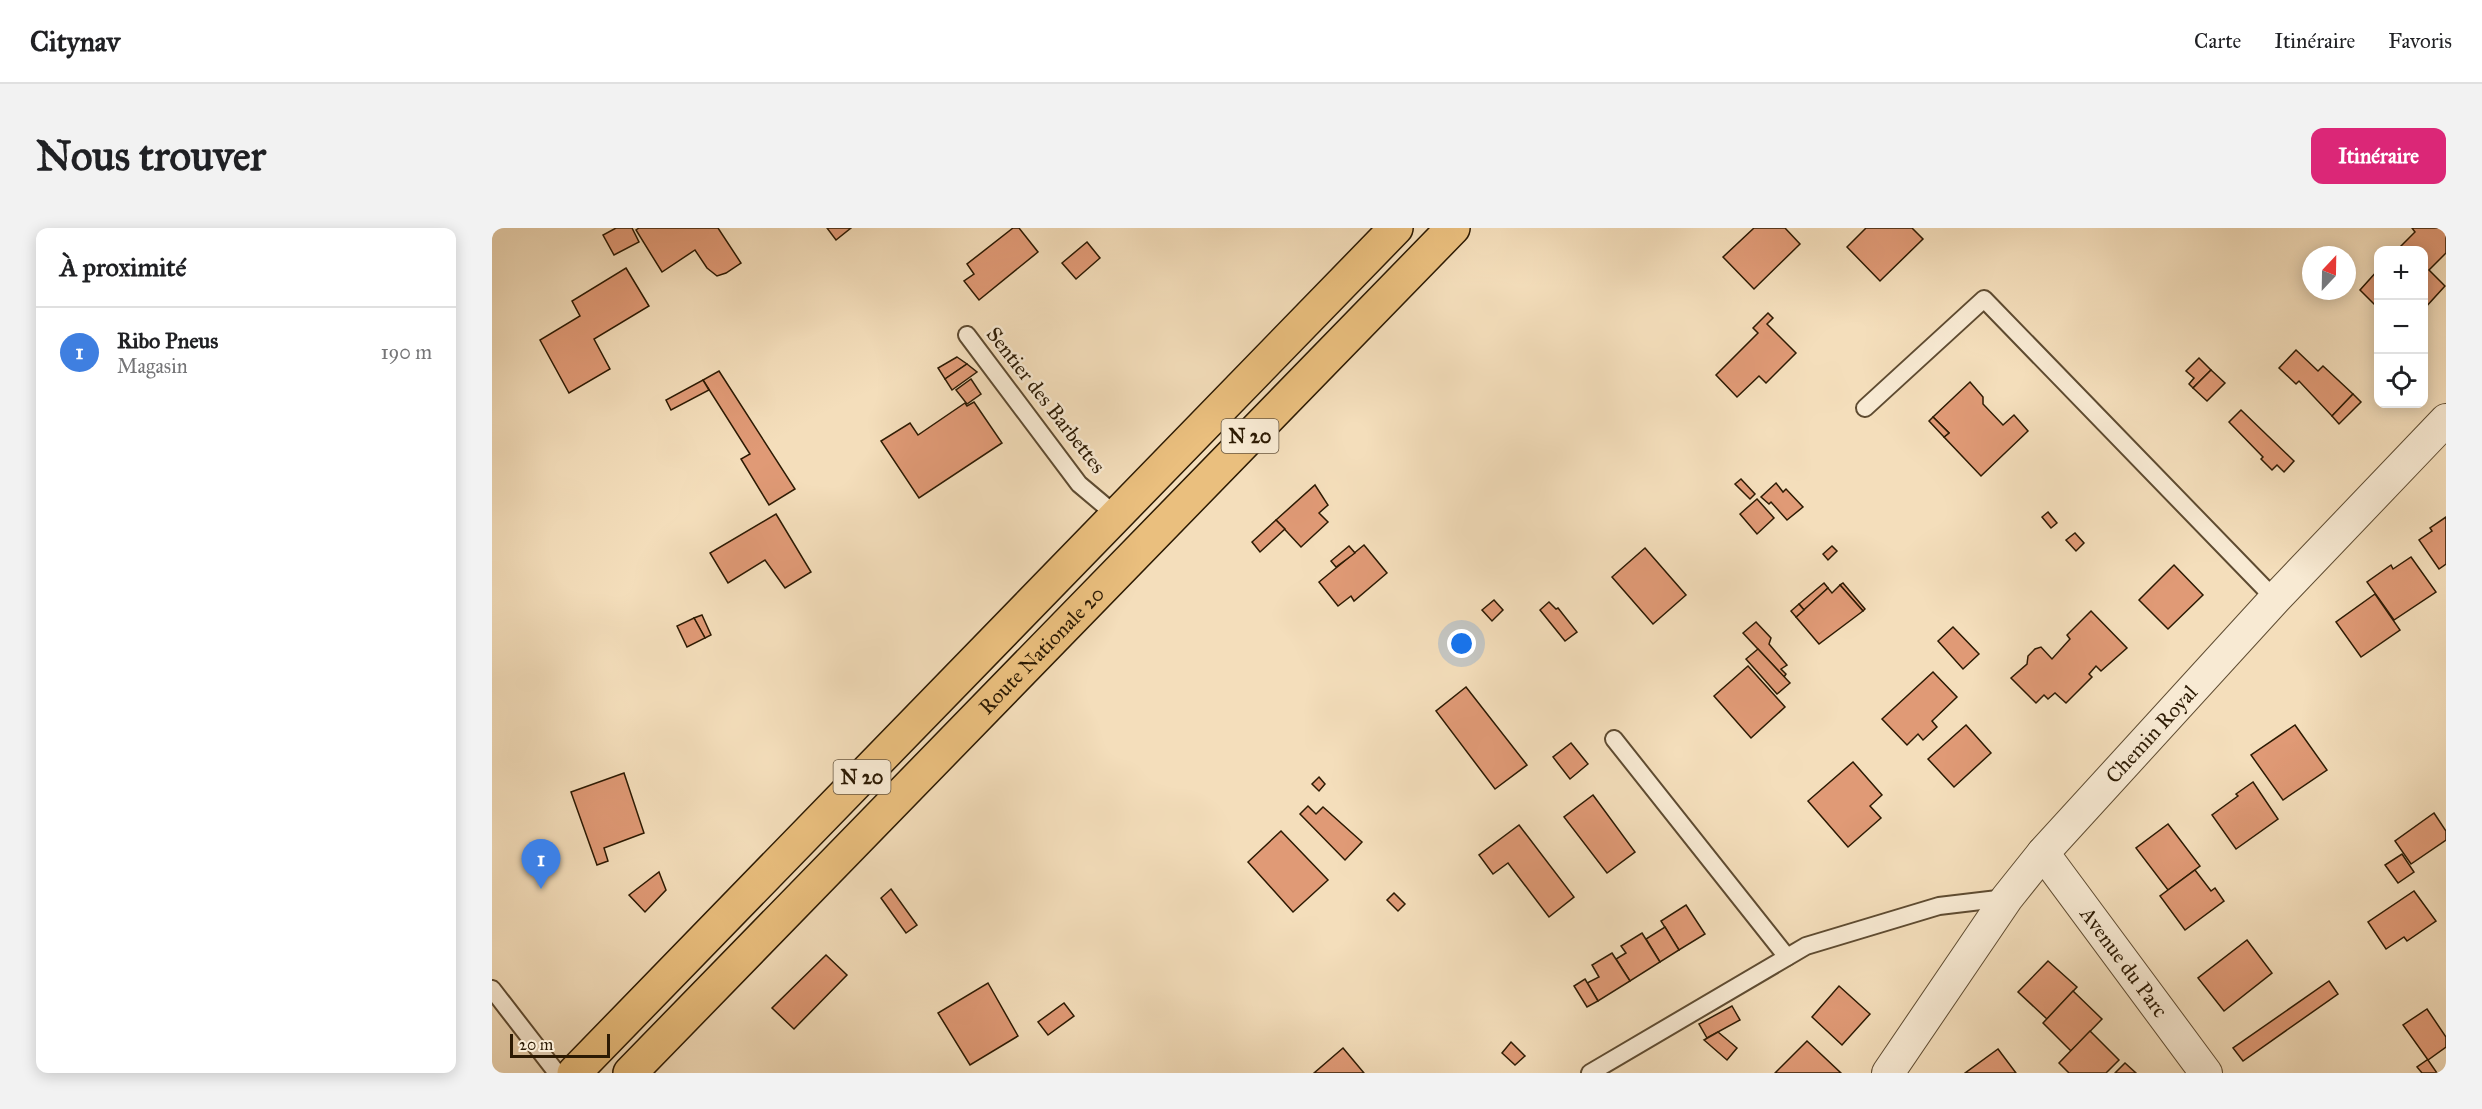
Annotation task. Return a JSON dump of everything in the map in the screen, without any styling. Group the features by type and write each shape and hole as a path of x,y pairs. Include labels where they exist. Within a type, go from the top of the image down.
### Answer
{"main road":[{"name":"Route Nationale 20","path":"574,1073 1396,228"},
{"name":"Route Nationale 20","path":"630,1073 1452,228"}],"street":[{"name":"Chemin Royal","path":"1888,1073 2007,898 2043,853 2275,600 2446,420"},
{"name":"Avenue du Parc","path":"2043,853 2206,1073"}],"lane":[{"path":"1865,408 1984,299 2275,600"},
{"name":"Sentier des Barbettes","path":"967,335 1079,484 1117,516"},
{"path":"1614,739 1787,957"},
{"path":"1590,1073 1806,946 1939,906 2007,898"},
{"path":"492,989 557,1073"}],"building":[{"path":"616,228 632,228 639,242 614,255 603,235"},
{"path":"639,228 718,228 741,263 717,276 707,268 695,250 662,272 636,230"},
{"path":"827,228 851,228 836,240"},
{"path":"1013,228 1019,228 1038,252 979,300 964,281 974,274 967,264"},
{"path":"1754,228 1785,228 1800,244 1754,289 1723,257"},
{"path":"1866,228 1912,228 1923,239 1880,281 1847,247"},
{"path":"2412,228 2446,228 2446,253 2429,270 2445,286 2428,305 2428,246 2401,246 2415,232"},
{"path":"1087,242 1100,258 1076,279 1062,263"},
{"path":"626,268 649,306 594,339 610,369 569,393 540,340 580,316 572,301"},
{"path":"2374,274 2374,304 2360,290"},
{"path":"1768,313 1773,318 1767,324 1796,353 1766,383 1759,376 1737,397 1716,375 1758,333 1753,328"},
{"path":"2296,350 2318,371 2323,366 2353,394 2332,416 2299,381 2296,384 2279,368"},
{"path":"957,357 967,364 945,379 938,368"},
{"path":"2199,358 2211,370 2193,388 2189,384 2194,378 2186,371"},
{"path":"967,364 977,372 952,390 945,379"},
{"path":"2211,370 2225,383 2207,401 2193,388"},
{"path":"719,371 795,489 769,505 741,459 750,454 703,380"},
{"path":"971,379 981,394 967,404 956,390"},
{"path":"703,380 709,390 671,410 666,400"},
{"path":"1970,382 1983,397 1983,404 2003,425 2014,415 2028,431 1981,476 1944,437 1949,433 1933,417"},
{"path":"2353,394 2361,402 2339,424 2332,416"},
{"path":"974,402 1002,443 919,498 881,441 910,423 918,435 965,403 967,406"},
{"path":"2241,410 2294,461 2284,472 2277,465 2272,470 2261,459 2263,457 2229,422"},
{"path":"1933,417 1949,433 1944,437 1929,421"},
{"path":"1741,479 1755,494 1750,499 1735,484"},
{"path":"1776,483 1783,492 1786,489 1803,507 1787,520 1771,502 1769,504 1761,497"},
{"path":"1315,485 1328,505 1319,513 1328,522 1301,547 1276,520"},
{"path":"1757,499 1774,518 1757,534 1740,514"},
{"path":"2048,512 2057,523 2051,528 2042,517"},
{"path":"776,514 811,572 785,588 765,560 728,583 710,553"},
{"path":"2446,517 2446,564 2439,569 2419,540 2432,531 2430,528"},
{"path":"1276,520 1285,529 1260,552 1252,542"},
{"path":"2075,533 2084,543 2076,551 2066,540"},
{"path":"1364,545 1387,573 1354,601 1351,596 1338,606 1319,582"},
{"path":"1349,546 1355,553 1336,567 1331,561"},
{"path":"1832,546 1837,551 1828,560 1823,554"},
{"path":"1645,548 1686,595 1653,624 1612,577"},
{"path":"2411,557 2436,592 2394,620 2367,582 2391,565 2393,569"},
{"path":"2174,565 2203,595 2168,629 2139,600"},
{"path":"1824,583 1828,588 1804,610 1799,604"},
{"path":"1843,583 1865,609 1863,611 1840,585"},
{"path":"1840,585 1863,611 1819,644 1796,617 1828,588 1832,593"},
{"path":"2375,594 2400,630 2361,657 2336,622"},
{"path":"1494,600 1503,610 1492,621 1482,610"},
{"path":"1549,602 1556,609 1558,608 1577,632 1565,641 1540,610"},
{"path":"1799,604 1804,610 1796,617 1791,611"},
{"path":"2091,611 2127,648 2101,671 2096,666 2089,674 2092,677 2066,703 2055,693 2048,699 2044,695 2036,703 2011,678 2027,664 2028,656 2035,649 2041,647 2052,659 2070,639 2067,635"},
{"path":"702,615 711,635 705,638 694,618"},
{"path":"694,618 705,638 687,647 677,626"},
{"path":"1756,622 1771,638 1769,644 1787,665 1781,669 1786,674 1784,677 1743,633"},
{"path":"1953,627 1979,654 1963,669 1938,641"},
{"path":"1758,649 1790,683 1777,694 1746,659"},
{"path":"1748,666 1785,707 1751,738 1714,696"},
{"path":"1933,672 1957,697 1932,721 1937,727 1923,740 1918,734 1907,745 1882,719"},
{"path":"1466,687 1527,765 1495,789 1436,711"},
{"path":"1966,725 1991,753 1954,787 1928,759"},
{"path":"2295,725 2327,770 2283,800 2251,755"},
{"path":"1571,743 1588,764 1570,779 1553,757"},
{"path":"1853,762 1882,795 1870,806 1881,818 1848,847 1808,801"},
{"path":"624,773 644,833 604,848 608,861 597,865 571,792"},
{"path":"1319,777 1325,784 1319,791 1312,784"},
{"path":"2253,782 2278,819 2236,849 2212,815"},
{"path":"1593,795 1635,852 1607,873 1564,817"},
{"path":"1308,806 1316,814 1323,807 1362,842 1345,860 1300,814"},
{"path":"2434,813 2446,831 2446,840 2411,864 2395,841"},
{"path":"2168,824 2200,866 2168,890 2136,848"},
{"path":"1519,825 1574,897 1549,917 1508,863 1493,874 1479,855"},
{"path":"1281,831 1328,880 1293,912 1248,862"},
{"path":"2402,854 2414,872 2398,883 2385,865"},
{"path":"2195,870 2211,891 2215,888 2224,901 2185,930 2160,896"},
{"path":"659,872 666,890 645,912 629,895"},
{"path":"891,889 917,925 906,933 881,898"},
{"path":"2414,891 2436,921 2407,941 2404,937 2386,949 2368,922"},
{"path":"1394,893 1405,904 1398,911 1387,900"},
{"path":"1686,905 1705,934 1679,950 1661,921"},
{"path":"1665,927 1679,950 1660,962 1646,939"},
{"path":"1642,933 1660,962 1630,981 1616,959 1626,953 1621,946"},
{"path":"2247,940 2272,973 2224,1011 2198,978"},
{"path":"1612,953 1630,981 1598,1001 1587,983 1599,977 1592,965"},
{"path":"826,955 847,975 794,1029 772,1008"},
{"path":"2048,961 2077,987 2047,1019 2018,992"},
{"path":"1585,979 1598,1001 1587,1007 1574,986"},
{"path":"2329,981 2338,994 2243,1061 2233,1048"},
{"path":"988,983 1018,1036 970,1065 938,1013"},
{"path":"1839,986 1870,1014 1842,1045 1812,1017"},
{"path":"2073,991 2102,1019 2071,1051 2043,1023"},
{"path":"1064,1003 1074,1016 1048,1035 1038,1022"},
{"path":"1732,1006 1740,1020 1707,1038 1699,1024"},
{"path":"2427,1009 2446,1037 2446,1047 2428,1060 2403,1025"},
{"path":"2090,1031 2119,1060 2106,1073 2069,1073 2059,1063"},
{"path":"1718,1032 1737,1048 1727,1060 1704,1040"},
{"path":"1807,1041 1841,1073 1775,1073"},
{"path":"1511,1042 1525,1056 1515,1065 1502,1053"},
{"path":"1343,1048 1364,1073 1314,1073"},
{"path":"1998,1049 2016,1073 1965,1073"},
{"path":"2427,1060 2437,1073 2422,1073 2417,1067"},
{"path":"2125,1063 2136,1073 2115,1073"}],"place":[{"name":"Ribo Pneus","path":"541,889"}]}
